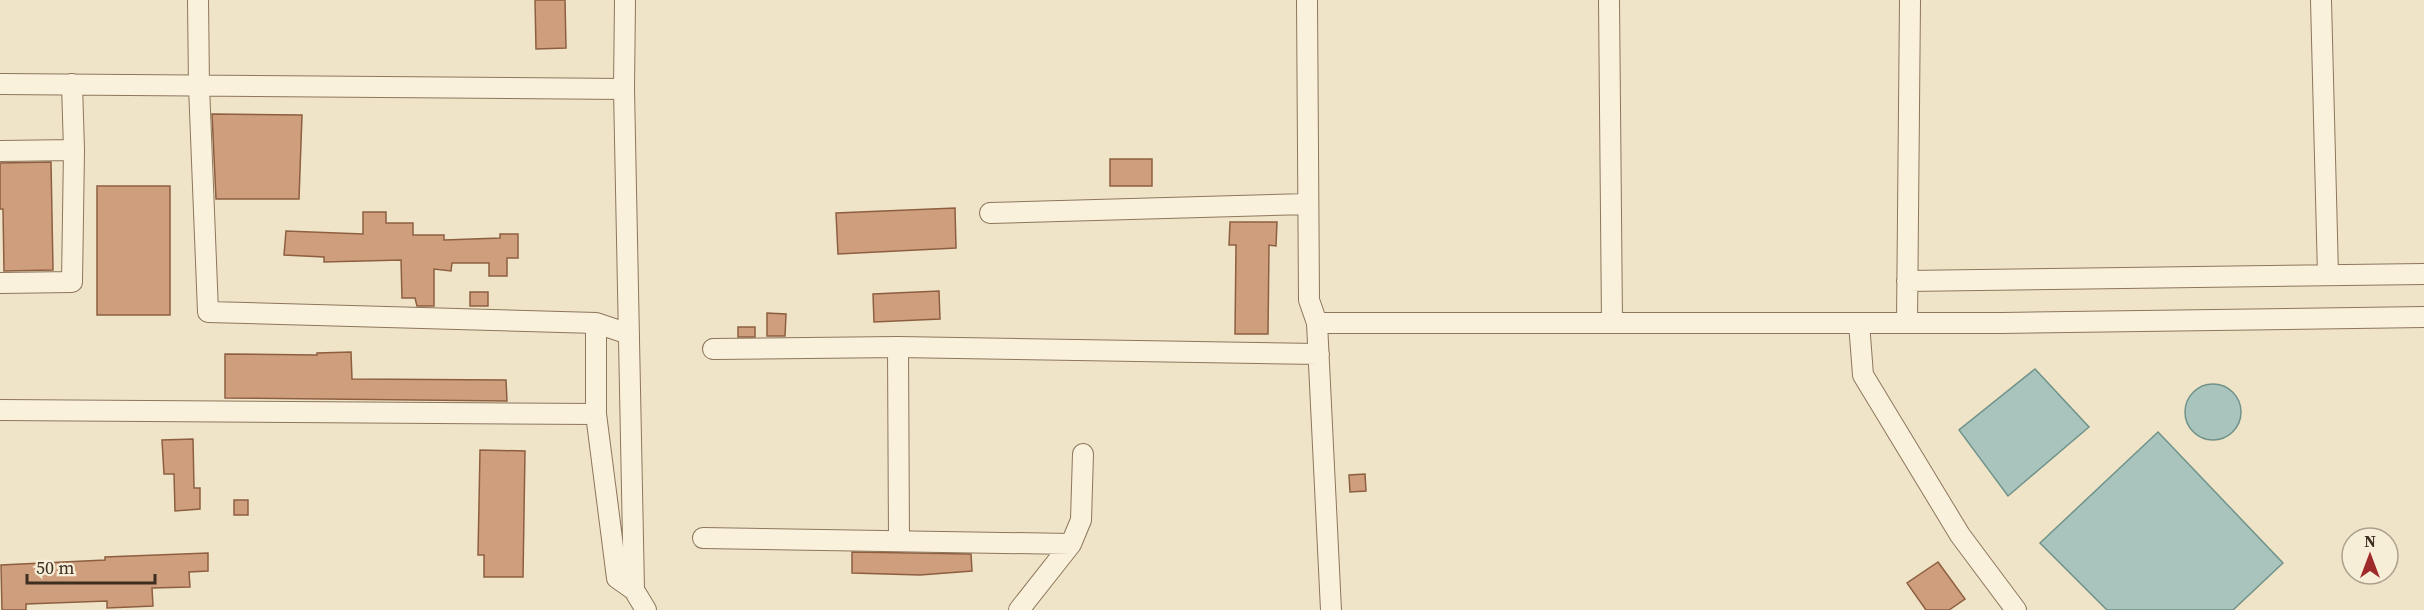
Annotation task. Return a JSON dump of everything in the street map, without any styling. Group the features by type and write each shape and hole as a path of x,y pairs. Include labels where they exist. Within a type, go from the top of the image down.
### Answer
{"lane":[{"path":"198,0 208,312 596,323 629,334"},
{"path":"625,0 624,89 634,590 644,610"},
{"path":"1307,0 1309,300 1317,323 1330,610"},
{"path":"1609,0 1612,323"},
{"path":"1907,323 1910,0"},
{"path":"2321,0 2328,275"},
{"path":"0,84 624,89"},
{"path":"0,283 72,282 74,150 72,84"},
{"path":"0,151 74,150"},
{"path":"990,213 1308,204"},
{"path":"1907,281 2424,274"},
{"path":"1317,323 1907,323 2424,317"},
{"path":"596,323 596,414 617,578 634,590"},
{"path":"1859,323 1863,375 1960,534 2016,610"},
{"path":"712,349 898,347 1319,354"},
{"path":"898,347 899,541"},
{"path":"0,410 596,414"},
{"path":"1018,610 1071,544 1081,520 1083,453"},
{"path":"703,538 1071,544"}],"water":[{"path":"2035,369 2089,427 2008,496 1959,430"},
{"path":"2213,384 2224,386 2233,392 2239,401 2241,412 2239,423 2233,432 2224,438 2213,440 2202,438 2193,432 2187,423 2185,412 2187,401 2193,392 2202,386"},
{"path":"2158,432 2283,563 2233,610 2107,610 2040,543"}],"building":[{"path":"535,0 565,0 566,48 536,49"},
{"path":"212,114 302,115 299,199 216,199"},
{"path":"1110,159 1152,159 1152,186 1110,186"},
{"path":"51,162 53,270 4,271 0,163"},
{"path":"97,186 170,186 170,315 97,315"},
{"path":"955,208 956,248 838,254 836,213"},
{"path":"363,212 386,212 386,223 413,223 413,235 444,235 444,240 500,238 500,234 518,234 518,258 507,258 507,276 489,276 489,263 452,263 451,271 434,269 434,306 417,306 415,298 402,298 401,260 324,262 324,257 284,255 286,231 363,234"},
{"path":"1230,222 1277,222 1276,246 1269,245 1268,334 1235,334 1236,245 1229,245"},
{"path":"939,291 940,319 874,322 873,294"},
{"path":"470,292 488,292 488,306 470,306"},
{"path":"767,313 786,314 785,336 767,336"},
{"path":"738,327 755,327 755,337 738,337"},
{"path":"351,352 352,379 506,380 507,401 225,398 225,354 317,355 317,353"},
{"path":"193,439 194,488 200,488 200,509 175,511 174,474 164,474 162,440"},
{"path":"480,450 525,451 523,577 484,577 484,555 478,555"},
{"path":"1365,474 1366,491 1350,492 1349,475"},
{"path":"234,500 248,500 248,515 234,515"},
{"path":"852,552 971,554 972,571 920,575 852,573"},
{"path":"208,553 208,571 189,572 190,587 152,588 153,606 107,608 107,601 26,604 26,610 2,610 1,565 105,560 105,557"},
{"path":"1938,562 1965,599 1949,610 1926,610 1907,583"}]}
